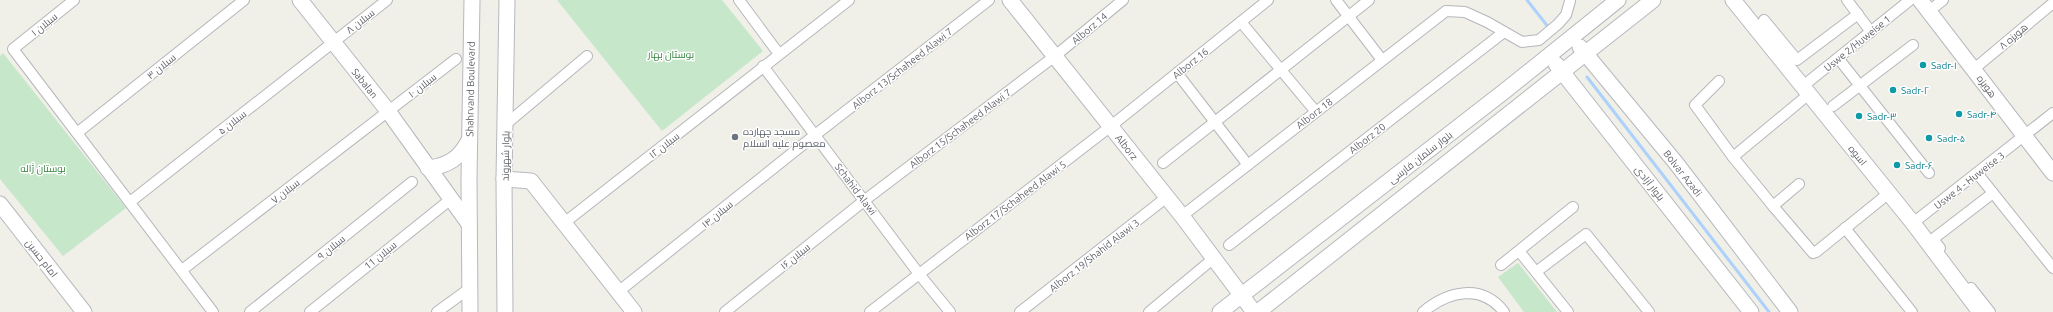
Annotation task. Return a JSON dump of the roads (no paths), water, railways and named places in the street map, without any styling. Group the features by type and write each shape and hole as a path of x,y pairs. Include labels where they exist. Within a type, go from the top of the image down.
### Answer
{"main road":[{"name":"Sabalan","path":"300,0 388,111 469,224"},
{"name":"Shahrvand Boulevard","path":"469,224 472,0"},
{"name":"بلوار شهروند","path":"505,312 504,178 507,0"},
{"name":"Alborz","path":"1010,0 1182,216 1254,312"},
{"path":"1258,312 1653,0"},
{"name":"اسوه","path":"1733,0 1889,193 1980,312"},
{"path":"1615,3 1625,22"},
{"name":"بلوار سلمان فارسی","path":"1220,312 1506,90 1615,3"},
{"name":"هویزه","path":"1924,6 2053,173"},
{"name":"Bolvar Azadi","path":"1571,37 1586,53 1676,163 1790,312"},
{"name":"بلوار آزادی","path":"1549,56 1563,71 1751,312"},
{"path":"1506,90 1520,106"},
{"path":"428,168 449,163 465,149 470,140"},
{"path":"504,178 531,181 618,292 629,310"},
{"name":"امام حسین","path":"0,204 84,312"},
{"path":"469,224 470,312"}],"street":[{"name":"سبلان ۱","path":"74,0 13,49 77,133"},
{"name":"سبلان ۳","path":"77,133 244,0"},
{"name":"سبلان ۸","path":"333,42 387,0"},
{"path":"739,0 770,39 779,54"},
{"name":"سبلان ۱۲","path":"564,223 849,0"},
{"name":"Alborz 13/Schaheed Alawi 7","path":"815,135 989,0"},
{"name":"Alborz 14","path":"1055,56 1123,0"},
{"name":"Alborz 16","path":"1111,126 1268,0"},
{"path":"1336,0 1382,60"},
{"path":"1163,163 1369,0"},
{"path":"1504,32 1522,42 1539,40 1566,15 1570,0"},
{"path":"1847,0 1871,32"},
{"name":"Uswe 2/Huweise 1","path":"1733,157 1806,90 1838,58 1910,0"},
{"path":"1924,6 1943,0"},
{"name":"هویزه ۸","path":"1974,69 2053,3"},
{"name":"Alborz 18","path":"1182,216 1446,11 1465,12 1504,32"},
{"path":"1764,20 1797,60 1858,14"},
{"path":"1241,22 1316,112"},
{"name":"Alborz 20","path":"1229,245 1504,32"},
{"name":"سبلان ۵","path":"130,202 333,42"},
{"path":"1833,106 1913,45"},
{"path":"506,125 587,56"},
{"name":"Alborz 15/Schaheed Alawi 7","path":"865,200 1055,56"},
{"path":"1838,58 1929,173"},
{"name":"سبلان ۱۰","path":"388,111 456,59"},
{"name":"Schahid Alawi","path":"763,66 865,200 919,274 950,312"},
{"path":"1177,73 1248,165"},
{"path":"1720,81 1695,105 1733,157 1813,253 1889,193"},
{"name":"سبلان ۷","path":"182,270 388,111"},
{"name":"Uswe 4 - Huweise 3","path":"1913,224 2053,113"},
{"name":"Alborz 17/Schaheed Alawi 5","path":"870,312 1111,126"},
{"path":"77,133 213,312"},
{"name":"سبلان ۱۴","path":"618,292 815,135"},
{"path":"1978,173 2053,268"},
{"name":"سبلان ۹","path":"250,312 412,182"},
{"path":"1773,206 1799,184"},
{"path":"1990,312 1933,238 1993,193"},
{"name":"Alborz 19/Shahid Alawi 3","path":"1020,312 1167,197"},
{"name":"سبلان 11","path":"310,312 451,199"},
{"name":"سبلان ۱۶","path":"724,312 865,200"},
{"path":"1501,266 1573,207"},
{"path":"1845,228 1912,312"},
{"path":"1536,272 1586,234 1649,312"},
{"path":"1519,251 1568,312"},
{"path":"1149,312 1214,258"},
{"path":"437,312 470,288"},
{"path":"1423,312 1431,306 1457,294 1479,293 1500,306 1504,312"}],"waterway":[{"path":"1527,0 1549,28"},
{"path":"1587,77 1769,312"}],"place":[{"name":"Sadr-۱","path":"1923,65"},
{"name":"Sadr-۲","path":"1893,90"},
{"name":"Sadr-۴","path":"1959,114"},
{"name":"Sadr-۳","path":"1859,116"},
{"name":"مسجد چهارده معصوم علیه السلام","path":"735,137"},
{"name":"Sadr-۵","path":"1929,138"},
{"name":"Sadr-۶","path":"1897,165"}],"park label":[{"name":"بوستان بهار","path":"671,54"},
{"name":"بوستان ژاله","path":"43,168"}]}
